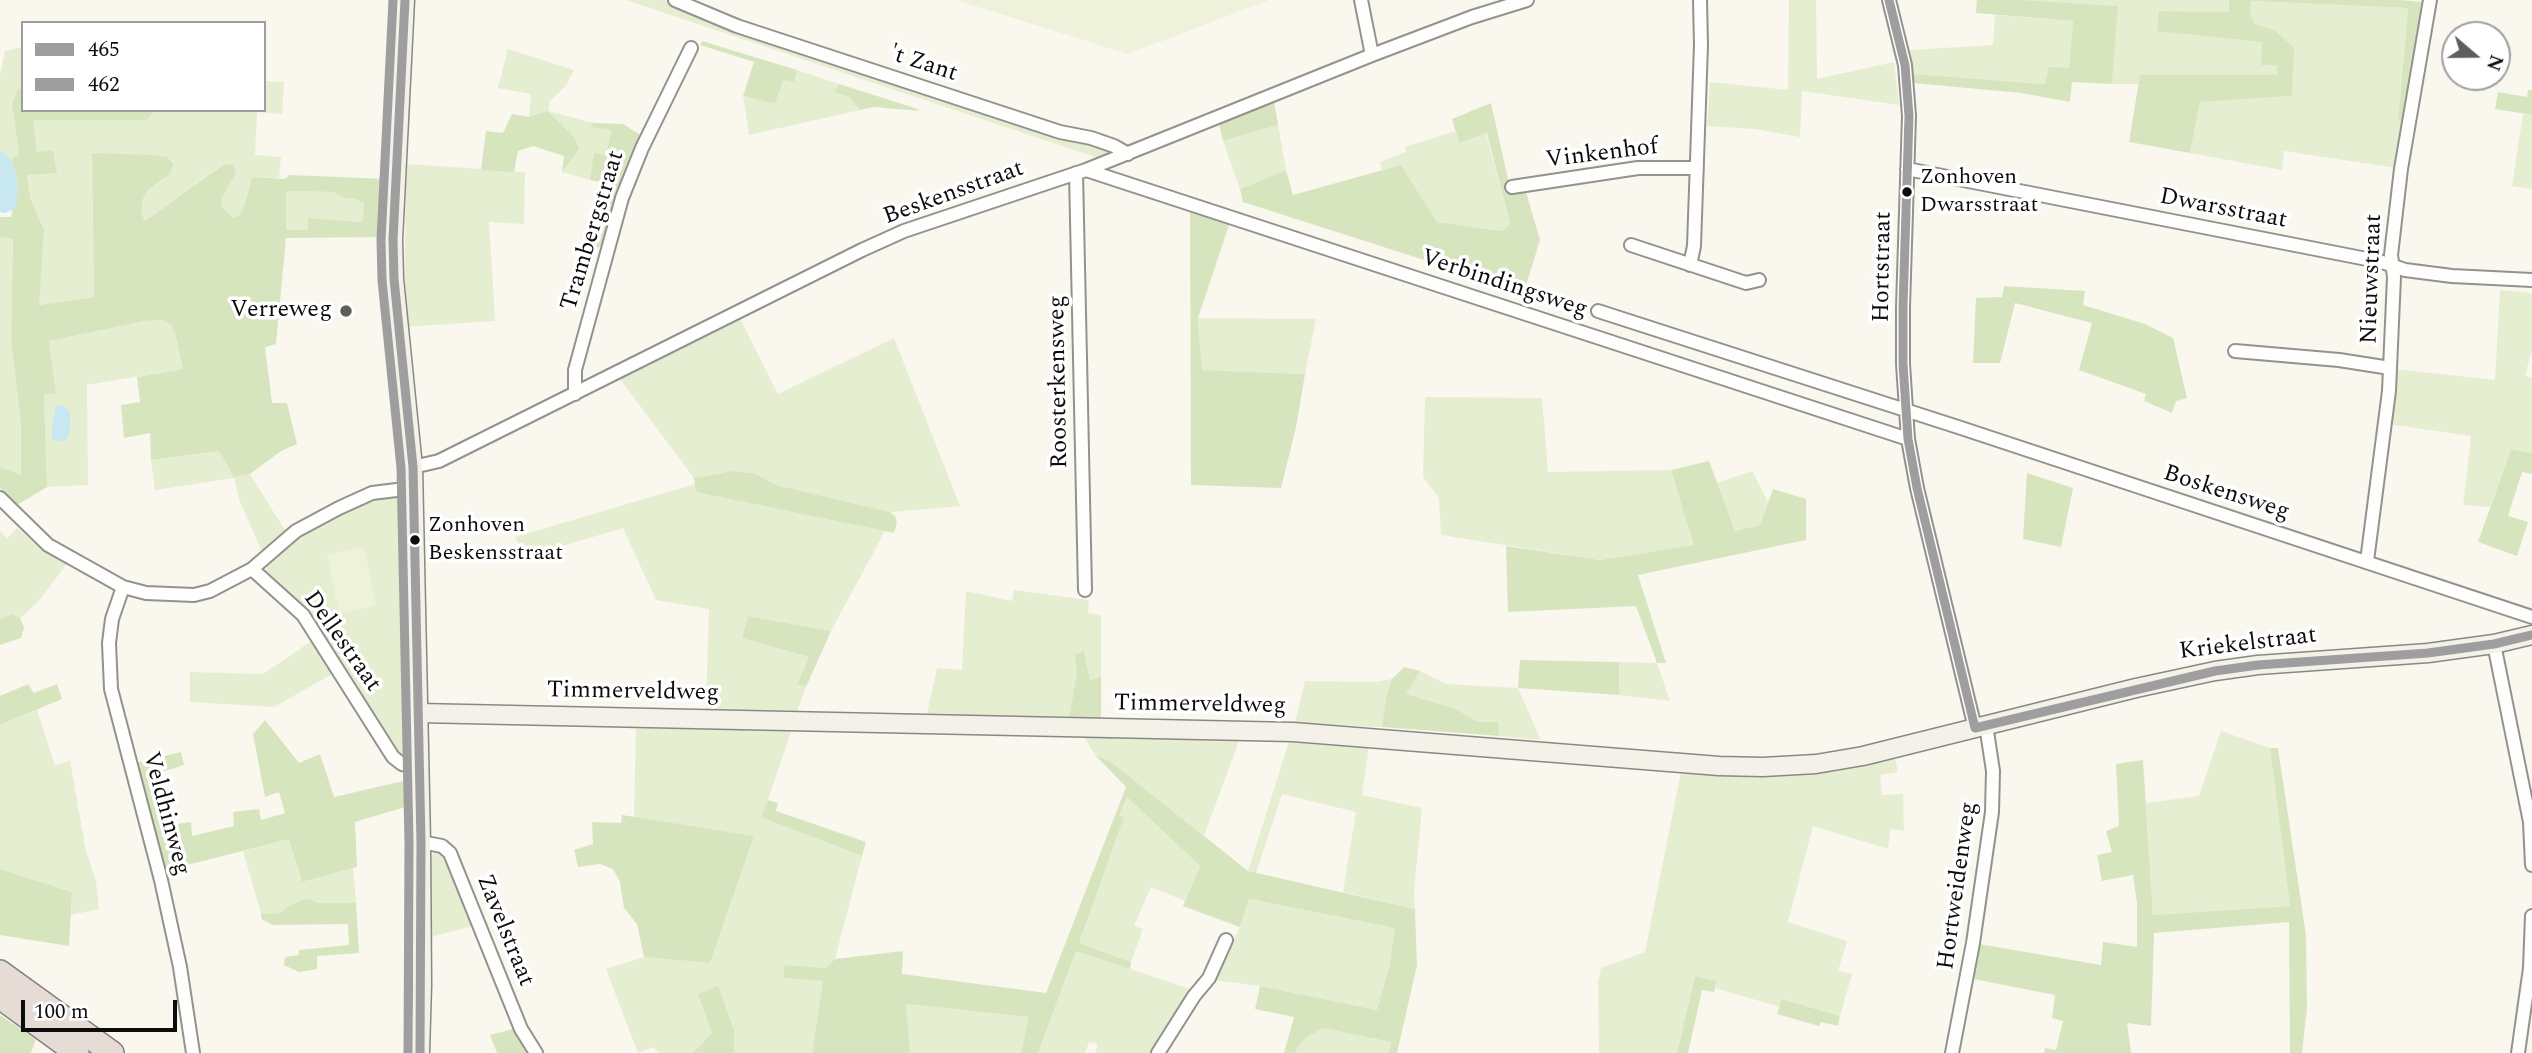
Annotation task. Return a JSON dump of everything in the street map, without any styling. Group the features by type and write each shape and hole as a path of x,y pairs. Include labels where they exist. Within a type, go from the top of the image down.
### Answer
{"highway":[{"path":"0,972 112,1053"},
{"path":"0,998 77,1053"}],"street":[{"path":"405,0 393,240 394,279 413,467 421,842 420,1053"},
{"name":"'t Zant","path":"675,0 737,26 1047,128 1091,138 1128,154"},
{"path":"706,13 711,0"},
{"path":"1361,0 1372,55"},
{"name":"Beskensstraat","path":"413,467 439,461 904,231 1081,172 1372,55 1527,0"},
{"path":"1690,265 1694,246 1697,168 1700,0"},
{"name":"Hortstraat","path":"1889,0 1905,65 1909,116 1903,307 1907,433"},
{"name":"Nieuwstraat","path":"2367,561 2390,368 2394,277 2391,266 2401,169 2430,0"},
{"name":"Trambergstraat","path":"575,394 575,370 622,198 642,148 691,48"},
{"name":"Vinkenhof","path":"1512,187 1638,168 1697,168"},
{"name":"Dwarsstraat","path":"1907,169 2391,266 2452,276 2532,280"},
{"name":"Verbindingsweg","path":"1081,172 1907,433"},
{"name":"Roosterkensweg","path":"1081,172 1085,590"},
{"path":"1631,245 1746,283 1759,280"},
{"path":"1598,311 1905,405"},
{"path":"2235,351 2339,360 2390,368"},
{"path":"1751,355 1905,405"},
{"name":"Boskensweg","path":"1905,405 2532,617"},
{"name":"Hortweidenweg","path":"1907,433 1917,488 1993,771 1992,812 1973,943 1952,1053"},
{"path":"0,498 48,545 123,587 146,593 194,595 210,591 252,569 296,531 339,508 372,493 413,488"},
{"name":"Dellestraat","path":"252,569 303,615 393,757 402,764 419,767"},
{"name":"Veldhinweg","path":"123,587 112,619 108,643 111,689 161,880 180,967 193,1053"},
{"name":"Kriekelstraat","path":"1980,726 2178,678 2225,670 2258,665 2428,653 2494,644 2532,635"},
{"path":"2494,644 2531,822 2532,865"},
{"name":"Timmerveldweg","path":"419,713 1293,732 1719,766 1763,767 1816,764 1851,758 1980,726"},
{"name":"Zavelstraat","path":"421,842 442,846 450,853 521,1028 536,1053"},
{"path":"2518,1053 2530,968 2532,916"},
{"path":"1158,1053 1194,996 1209,978 1226,940"}],"green space":[{"path":"626,0 669,0 1112,152 1101,159"},
{"path":"956,0 1269,0 1128,54"},
{"path":"1789,0 1816,0 1817,79 1894,62 1899,105 1802,91 1800,137 1755,129 1707,126 1710,82 1788,90"},
{"path":"1977,0 2118,6 2112,84 2072,82 2070,102 2021,93 1913,83 1913,74 2045,84 2049,67 2069,68 2073,21 1976,13"},
{"path":"2024,0 2229,0 2229,12 2160,11 2263,42 2277,65 2277,75 2141,75 2140,84 2112,84 2117,6"},
{"path":"2229,0 2423,2 2405,121 2398,121 2408,8 2251,1 2250,15 2255,24 2274,30 2294,48 2292,96 2200,102 2190,153 2129,142 2140,75 2277,75 2277,65 2261,65 2262,42 2157,31 2159,11 2229,12"},
{"path":"2250,1 2408,8 2398,120 2405,121 2397,168 2284,151 2282,170 2190,153 2200,102 2292,96 2274,30 2255,24 2250,15"},
{"path":"1995,15 2073,21 2069,68 2046,84 1913,74 1910,50 1993,45"},
{"path":"702,41 797,70 794,82 783,80 775,104 743,96 754,62 700,45"},
{"path":"21,47 21,89 17,90 12,104 19,154 11,159 0,150 0,75 5,51"},
{"path":"508,49 574,70 565,87 550,101 548,111 529,117 531,94 498,88"},
{"path":"797,70 839,84 836,92 849,97 860,110 749,135 743,96 775,104 783,79 794,81"},
{"path":"266,81 284,82 282,114 257,112 266,112"},
{"path":"839,84 920,111 874,107 860,110 849,97 835,92"},
{"path":"21,89 21,112 153,112 147,120 33,120 37,152 53,150 57,173 27,175 31,200 44,229 39,305 94,297 92,153 154,155 167,157 173,164 170,174 148,190 143,199 141,213 145,221 224,164 233,165 236,173 221,200 222,207 234,218 240,215 252,177 285,179 289,175 386,179 384,237 286,238 276,344 265,347 272,403 287,403 297,444 281,451 250,474 234,477 219,451 151,460 150,433 124,438 121,405 140,402 137,377 183,369 171,325 163,320 145,321 49,341 56,393 44,395 47,487 17,505 0,488 0,467 21,475 21,424 11,340 13,239 0,237 0,217 11,217 18,184 11,159 19,154 12,104 17,90","holes":["286,191 333,192 364,203 362,222 308,218 308,230 286,230"]},
{"path":"2528,90 2532,90 2532,115 2495,109 2498,92 2527,97"},
{"path":"1274,101 1278,125 1223,141 1219,124"},
{"path":"1491,103 1510,188 1526,192 1540,240 1524,292 1243,202 1240,189 1286,170 1293,195 1401,165 1437,222 1502,231 1510,224 1487,133 1459,143 1452,119"},
{"path":"548,111 594,123 591,127 611,129 606,155 594,154 590,180 562,172 578,149 574,137"},
{"path":"548,111 574,137 579,149 562,172 564,156 533,146 518,151 514,172 481,170 486,131 503,133 512,114 529,117"},
{"path":"153,112 257,112 255,155 281,157 279,178 252,177 240,215 234,218 222,207 221,200 236,173 223,164 145,221 141,213 143,199 148,190 163,180 92,153 94,297 38,305 44,229 31,200 27,174 57,173 37,152 33,120 147,120"},
{"path":"2523,114 2532,115 2532,189 2512,186"},
{"path":"594,123 623,124 639,134 640,140 624,175 605,241 598,248 593,244 604,183 590,180 594,153 606,155 611,130 590,127"},
{"path":"1278,125 1286,170 1240,189 1223,141"},
{"path":"1455,131 1459,143 1486,133 1510,224 1502,231 1437,222 1401,165 1382,170 1380,162 1406,152 1405,147"},
{"path":"406,164 525,172 524,224 489,222 495,321 404,327"},
{"path":"286,191 333,192 344,198 355,199 364,203 362,222 309,218 308,230 286,230"},
{"path":"1190,210 1230,222 1198,318 1202,370 1305,374 1296,427 1281,488 1191,485"},
{"path":"0,237 13,238 11,340 21,424 21,476 0,467"},
{"path":"2004,286 2085,291 2083,305 2145,324 2173,338 2187,398 2176,401 2172,413 2144,401 2146,394 2079,370 2092,323 2015,303 2000,363 1973,363 1976,298 2002,297"},
{"path":"2500,290 2532,293 2532,350 2525,375 2532,378 2532,453 2511,449 2490,507 2463,505 2471,436 2388,424 2394,369 2495,380"},
{"path":"1198,318 1316,319 1305,374 1202,370"},
{"path":"740,319 778,394 894,338 960,506 890,512 776,485 754,473 732,471 694,478 620,379"},
{"path":"163,320 171,325 175,333 183,369 87,385 88,485 47,487 44,395 56,393 49,341 145,321"},
{"path":"1425,397 1542,398 1548,472 1671,470 1695,545 1600,560 1441,535 1439,498 1423,477"},
{"path":"2511,449 2532,453 2532,474 2522,472 2508,516 2528,522 2517,556 2478,542"},
{"path":"219,451 234,477 250,474 286,532 262,552 239,499 234,478 155,490 151,460"},
{"path":"1709,461 1735,531 1760,525 1773,489 1806,499 1806,540 1638,575 1666,663 1657,663 1636,606 1508,612 1506,546 1600,560 1694,545 1671,470"},
{"path":"732,471 754,473 776,485 890,512 897,523 894,533 696,492 694,478"},
{"path":"1752,471 1768,502 1760,525 1735,531 1717,483"},
{"path":"2027,473 2073,488 2061,547 2023,539"},
{"path":"695,484 696,492 885,531 831,631 748,616 743,638 809,657 797,683 806,687 797,711 706,709 709,609 656,600 623,528 525,557 515,537"},
{"path":"404,494 408,497 412,755 408,760 398,758 308,615 264,573 270,560 315,525 372,499"},
{"path":"17,528 42,550 67,564 37,603 20,618 13,614 0,619 0,531 7,539"},
{"path":"364,547 376,606 339,614 327,555"},
{"path":"1014,590 1089,600 1088,613 1101,615 1101,677 1090,680 1084,651 1077,672 1069,718 927,714 937,668 962,670 966,591 1012,601"},
{"path":"13,614 20,618 24,627 21,638 0,645 0,619"},
{"path":"748,616 831,631 806,687 797,684 809,657 742,638"},
{"path":"313,640 332,674 274,707 190,702 190,672 263,674"},
{"path":"1084,651 1090,680 1101,677 1101,718 1069,718 1077,672 1075,655"},
{"path":"1520,660 1619,662 1619,695 1518,688"},
{"path":"1619,662 1657,663 1670,701 1619,695"},
{"path":"1404,667 1420,671 1406,694 1454,708 1478,722 1498,722 1499,736 1382,727 1386,697 1392,679"},
{"path":"1420,671 1446,684 1518,688 1541,740 1499,736 1497,722 1478,722 1454,708 1406,694"},
{"path":"1392,679 1386,697 1382,727 1295,723 1305,681 1375,682"},
{"path":"28,684 34,693 57,684 62,699 0,725 0,696"},
{"path":"37,710 55,766 70,760 86,851 96,881 99,909 71,915 72,892 0,869 0,725"},
{"path":"265,720 299,763 320,754 334,797 412,779 414,817 407,818 405,807 355,822 357,867 302,882 289,839 164,871 136,763 181,752 184,765 155,774 168,825 191,822 192,836 234,826 233,812 259,809 261,820 285,813 279,792 265,797 253,734"},
{"path":"636,726 792,729 762,817 862,856 835,959 826,968 786,965 784,978 823,981 812,1053 734,1053 734,1030 712,1033 693,1053 660,1053 653,1047 638,1053 606,969 644,957 710,963 754,836 634,818"},
{"path":"2221,731 2270,748 2290,906 2153,915 2146,803 2199,796"},
{"path":"1084,737 1239,741 1204,836 1110,761 1095,755"},
{"path":"1289,742 1369,747 1362,795 1422,808 1414,891 1415,909 1343,892 1356,812 1282,794 1256,873 1248,871"},
{"path":"2270,748 2278,748 2306,935 2307,1007 2302,1053 2290,1053 2289,922 2154,933 2151,1026 2127,1023 2131,1053 2044,1053 2045,1048 2056,1050 2063,1021 2052,1018 2055,995 1974,979 1979,944 2101,965 2103,942 2137,947 2137,903 2133,875 2102,881 2097,855 2112,852 2106,831 2119,826 2116,764 2143,760 2153,915 2290,906"},
{"path":"1095,755 1110,761 1248,871 1415,909 1417,965 1397,1053 1388,1053 1391,1042 1323,1028 1307,1037 1295,1053 1284,1053 1294,1017 1255,1009 1260,986 1377,1010 1389,968 1395,928 1249,899 1240,927 1183,906 1200,866 1127,797 1119,816 1124,817 1079,943 1131,962 1130,969 1076,951 1038,1053 1021,1053 1029,1017 906,1004 910,1053 812,1053 823,981 783,978 785,965 826,968 835,959 903,951 902,974 1046,993 1126,787"},
{"path":"1895,758 1898,772 1880,775 1882,795 1903,794 1904,831 1891,829 1888,849 1813,826 1788,922 1847,941 1838,971 1852,974 1840,1016 1783,999 1780,1007 1715,988 1716,981 1695,976 1677,1053 1599,1053 1598,982 1601,968 1645,952 1681,772 1740,776 1801,774"},
{"path":"1127,797 1200,866 1185,901 1151,887 1134,926 1143,929 1131,962 1079,943 1123,818 1119,816"},
{"path":"768,800 778,803 776,811 866,842 862,856 761,817"},
{"path":"622,815 754,836 710,963 644,957 637,924 624,908 620,882 613,869 600,864 578,867 574,850 593,844 592,822 621,823"},
{"path":"289,839 302,882 353,868 356,903 317,903 311,899 281,913 261,914 243,851"},
{"path":"435,851 445,854 473,926 430,937 430,858"},
{"path":"0,869 72,892 69,946 0,935"},
{"path":"311,899 317,903 356,903 359,953 317,956 317,969 299,972 284,965 285,957 299,955 299,950 349,945 348,924 273,925 262,920 261,914 281,913 290,905"},
{"path":"1248,899 1395,928 1389,968 1377,1010 1260,986 1214,980 1240,927"},
{"path":"1076,951 1193,990 1154,1053 1095,1053 1098,1044 1089,1042 1085,1053 1038,1053"},
{"path":"1695,976 1716,981 1715,988 1714,992 1702,990 1688,1053 1677,1053"},
{"path":"718,986 734,1030 734,1053 693,1053 712,1033 698,994"},
{"path":"1782,999 1840,1016 1838,1026 1821,1022 1819,1026 1777,1014"},
{"path":"906,1004 1030,1017 1021,1053 910,1053"},
{"path":"0,1015 36,1039 31,1053 0,1053"},
{"path":"1323,1027 1391,1042 1388,1053 1295,1053 1307,1037"},
{"path":"517,1028 530,1053 497,1053 490,1035"}],"water":[{"path":"0,150 11,159 18,184 17,202 13,210 4,213 0,212"},
{"path":"62,405 70,411 70,428 68,439 60,442 52,439 52,424 56,406"}],"transit line":[{"name":"462","path":"393,0 381,240 382,280 401,468 409,842 408,1053"},
{"name":"465","path":"405,0 393,240 394,279 413,467 421,842 420,1053"},
{"name":"465","path":"1889,0 1905,65 1909,116 1903,307 1903,364 1908,439 1917,488 1975,728"},
{"name":"465","path":"1975,728 2215,671 2258,665 2428,653 2494,644 2532,635"}],"place":[{"name":"Zonhoven Dwarsstraat","path":"1907,192"},
{"name":"Verreweg","path":"346,311"},
{"name":"Zonhoven Beskensstraat","path":"415,540"}]}
